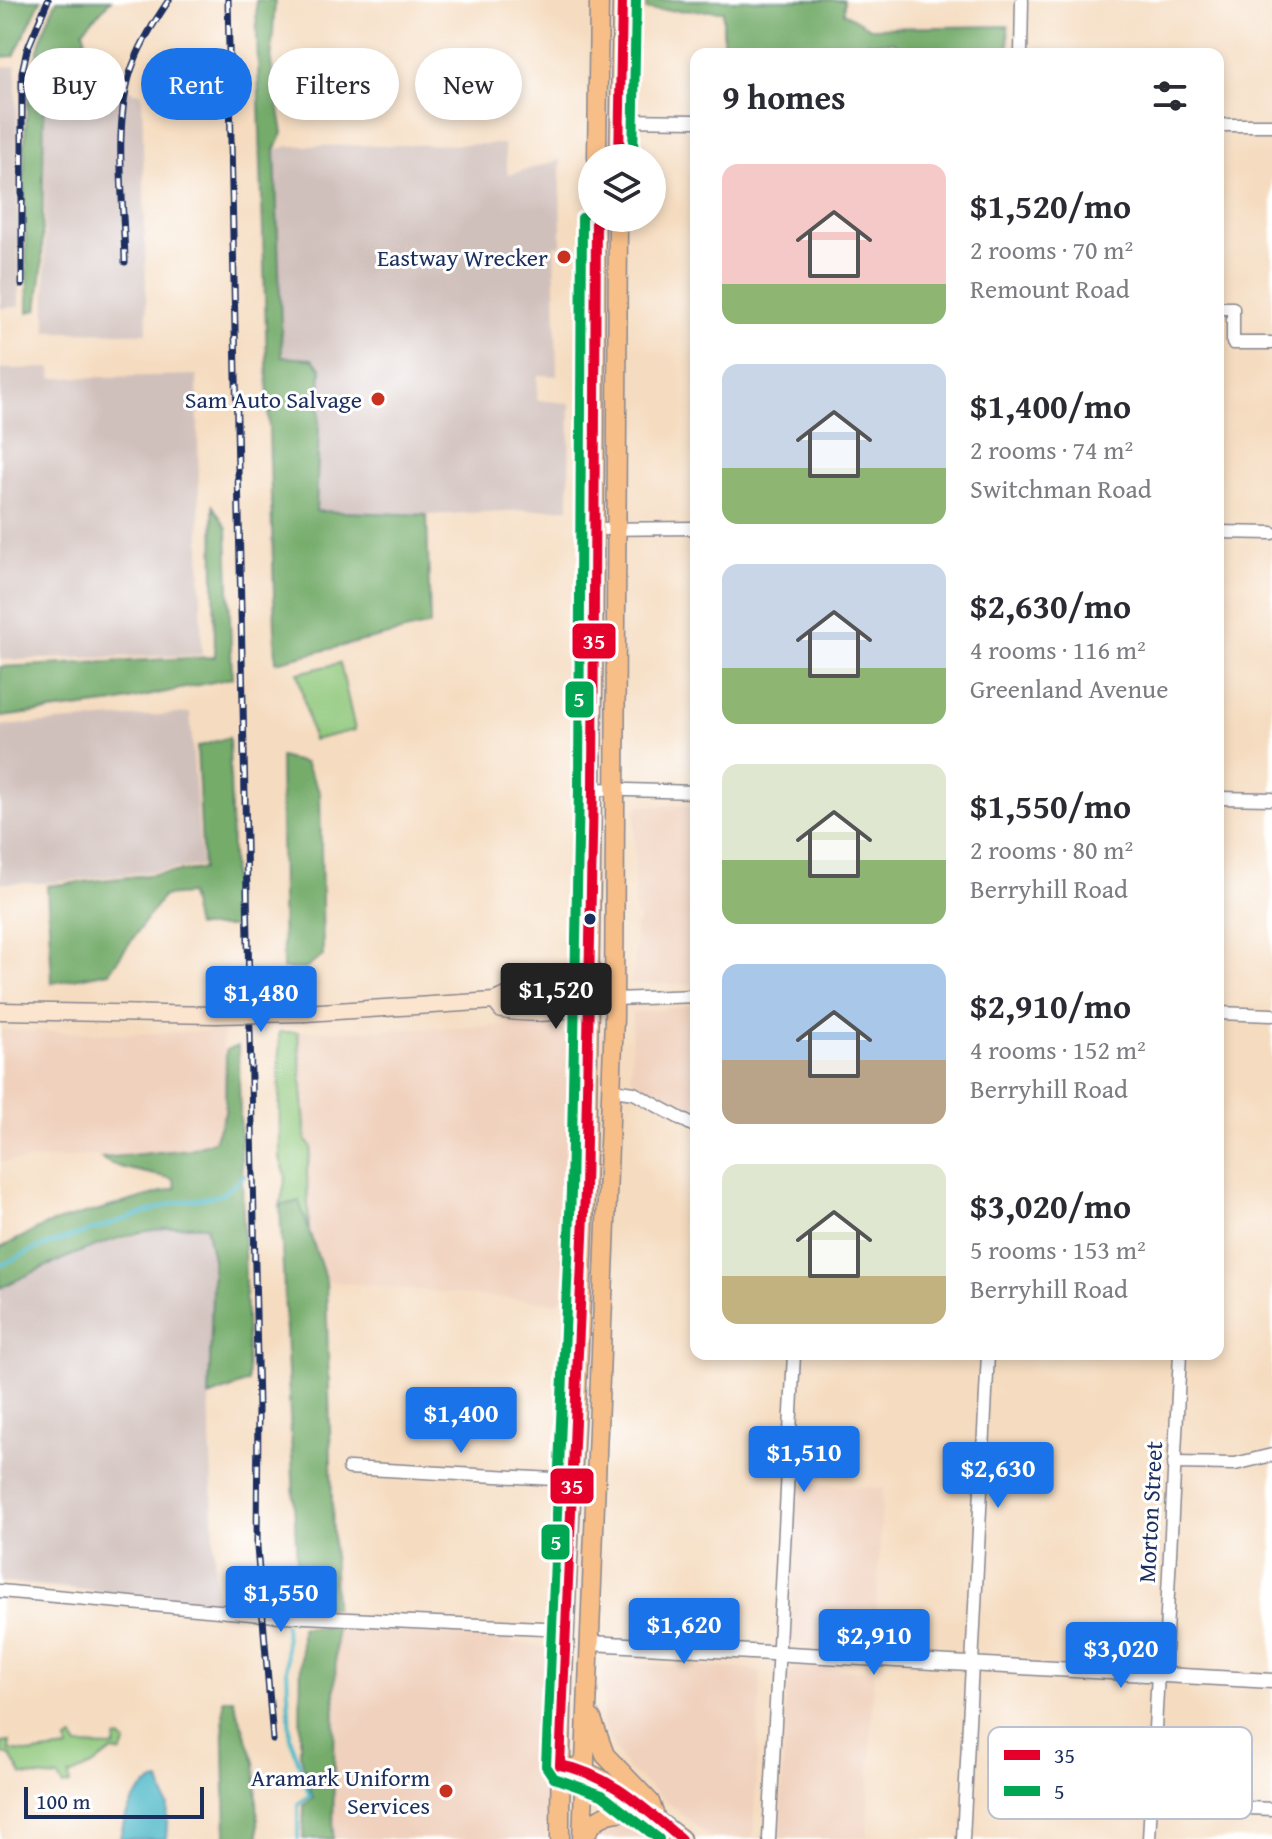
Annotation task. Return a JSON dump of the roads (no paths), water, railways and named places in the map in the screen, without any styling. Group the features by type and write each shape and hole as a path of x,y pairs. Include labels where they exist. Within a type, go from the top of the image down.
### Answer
{"main road":[{"path":"599,0 611,117 619,120"},
{"path":"597,144 599,0"},
{"path":"619,144 622,0"},
{"path":"597,122 608,144"},
{"path":"560,1839 565,1629 585,1192 596,529 596,232"},
{"path":"583,1839 613,1090 618,833 614,789 617,232"},
{"path":"0,1011 216,1015 305,1013 495,1001 515,995 564,993 587,1000 614,999"},
{"path":"589,1693 593,1723 602,1749 616,1769 650,1802 651,1815"},
{"path":"560,1765 585,1769 681,1839"},
{"path":"583,1839 591,1825 605,1814 651,1815"}],"street":[{"path":"1021,48 1022,0"},
{"path":"619,120 690,121"},
{"path":"1224,125 1272,125"},
{"path":"1224,308 1233,308 1233,343 1272,343"},
{"path":"596,529 690,528"},
{"path":"1224,532 1272,533"},
{"path":"593,789 690,792"},
{"path":"1224,798 1272,799"},
{"path":"614,999 690,996"},
{"path":"1224,1013 1272,1015"},
{"path":"613,1090 634,1093 690,1124"},
{"path":"769,1839 794,1360"},
{"path":"963,1839 988,1360"},
{"name":"Morton Street","path":"1157,1727 1180,1360"},
{"path":"1174,1463 1235,1464 1272,1455"},
{"path":"349,1468 572,1480"},
{"path":"0,1591 262,1615 565,1629"},
{"path":"591,1643 1272,1681"},
{"path":"1252,1808 1272,1809"},
{"name":"Morton Street","path":"1149,1839 1150,1819"}],"water":[{"path":"160,1781 168,1807 166,1839 120,1839 132,1803 144,1788"}],"waterway":[{"path":"0,1266 35,1249 174,1203 221,1195 245,1175"},
{"path":"285,1624 290,1737 310,1796 298,1804 298,1839"}],"railway":[{"path":"22,285 22,72 27,50 48,0"},
{"path":"125,262 121,136 127,87 140,48 169,0"},
{"path":"228,0 258,1408 257,1547 273,1740"}],"place":[{"name":"Eastway Wrecker","path":"564,257"},
{"name":"Sam Auto Salvage","path":"378,399"},
{"name":"Aramark Uniform Services","path":"446,1791"}]}
